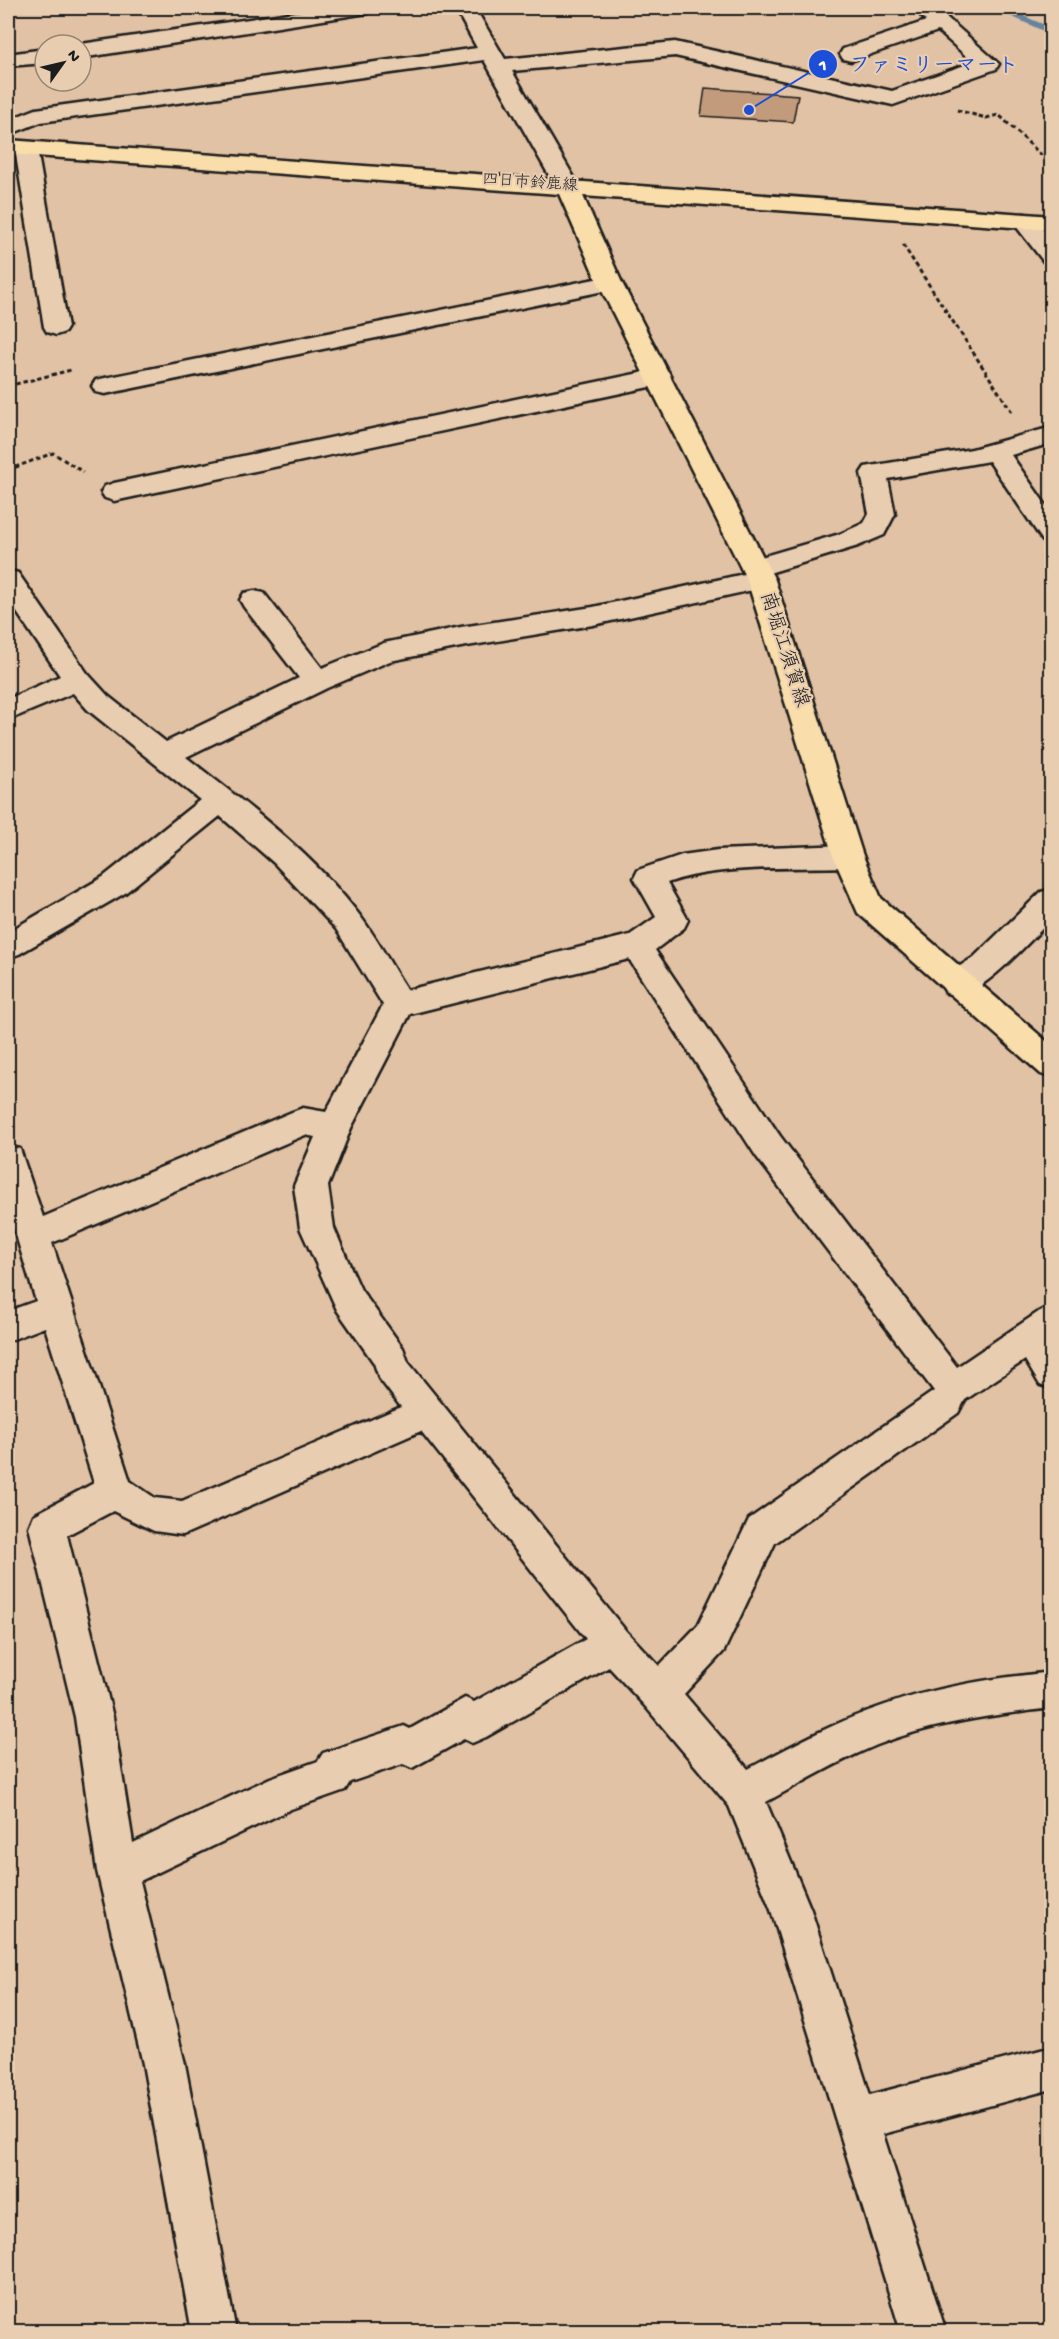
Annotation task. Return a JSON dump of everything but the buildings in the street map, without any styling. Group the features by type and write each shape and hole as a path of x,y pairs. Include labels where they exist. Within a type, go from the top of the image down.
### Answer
{"main road":[{"name":"四日市鈴鹿線","path":"17,148 567,186 1052,223"},
{"name":"南堀江須賀線","path":"567,186 610,283 758,574 848,856 869,905 1052,1065"}],"street":[{"path":"93,49 361,8"},
{"path":"465,8 567,186"},
{"path":"893,98 988,64 924,8"},
{"path":"851,54 942,23"},
{"path":"8,128 36,116 495,60 675,49 921,104"},
{"path":"8,60 33,57"},
{"path":"17,148 56,327"},
{"path":"1024,221 1052,256"},
{"path":"105,386 610,283"},
{"path":"114,492 659,377"},
{"path":"165,755 316,681 384,653 423,644 593,616 758,574 875,530 882,514 874,473 974,457 994,449 1041,437"},
{"path":"994,449 1052,535"},
{"path":"8,579 77,680 98,703 165,755 285,855 347,921 399,1004"},
{"path":"254,600 316,681"},
{"path":"8,710 77,680"},
{"path":"8,946 114,885 220,800"},
{"path":"848,856 718,861 682,866 649,878 673,920 628,948 399,1004 335,1127 311,1186 317,1228 350,1300 392,1359 391,1367 613,1644 659,1693 743,1793 792,1910 924,2331"},
{"path":"957,984 985,965 1052,900"},
{"path":"628,948 768,1146 953,1389"},
{"path":"34,1236 303,1121 335,1127"},
{"path":"8,1159 115,1491 136,1508 159,1518 183,1518 427,1412"},
{"path":"8,1326 57,1308"},
{"path":"659,1693 711,1638 762,1531 946,1402 953,1389 1041,1330 1052,1374"},
{"path":"115,1491 47,1527 94,1717 117,1871 164,2064 214,2331"},
{"path":"117,1871 284,1792 331,1776 337,1767 404,1745 412,1749 465,1717 472,1724 613,1644"},
{"path":"743,1793 818,1754 886,1723 977,1698 1052,1690"},
{"path":"859,2119 1052,2068"}],"path":[{"path":"921,104 932,104 986,118 999,116 1052,165"},
{"path":"880,209 1041,437"},
{"path":"8,470 53,453 114,492"}],"waterway":[{"path":"998,8 1052,32"}],"place":[{"name":"ファミリーマート","path":"749,110"}]}
